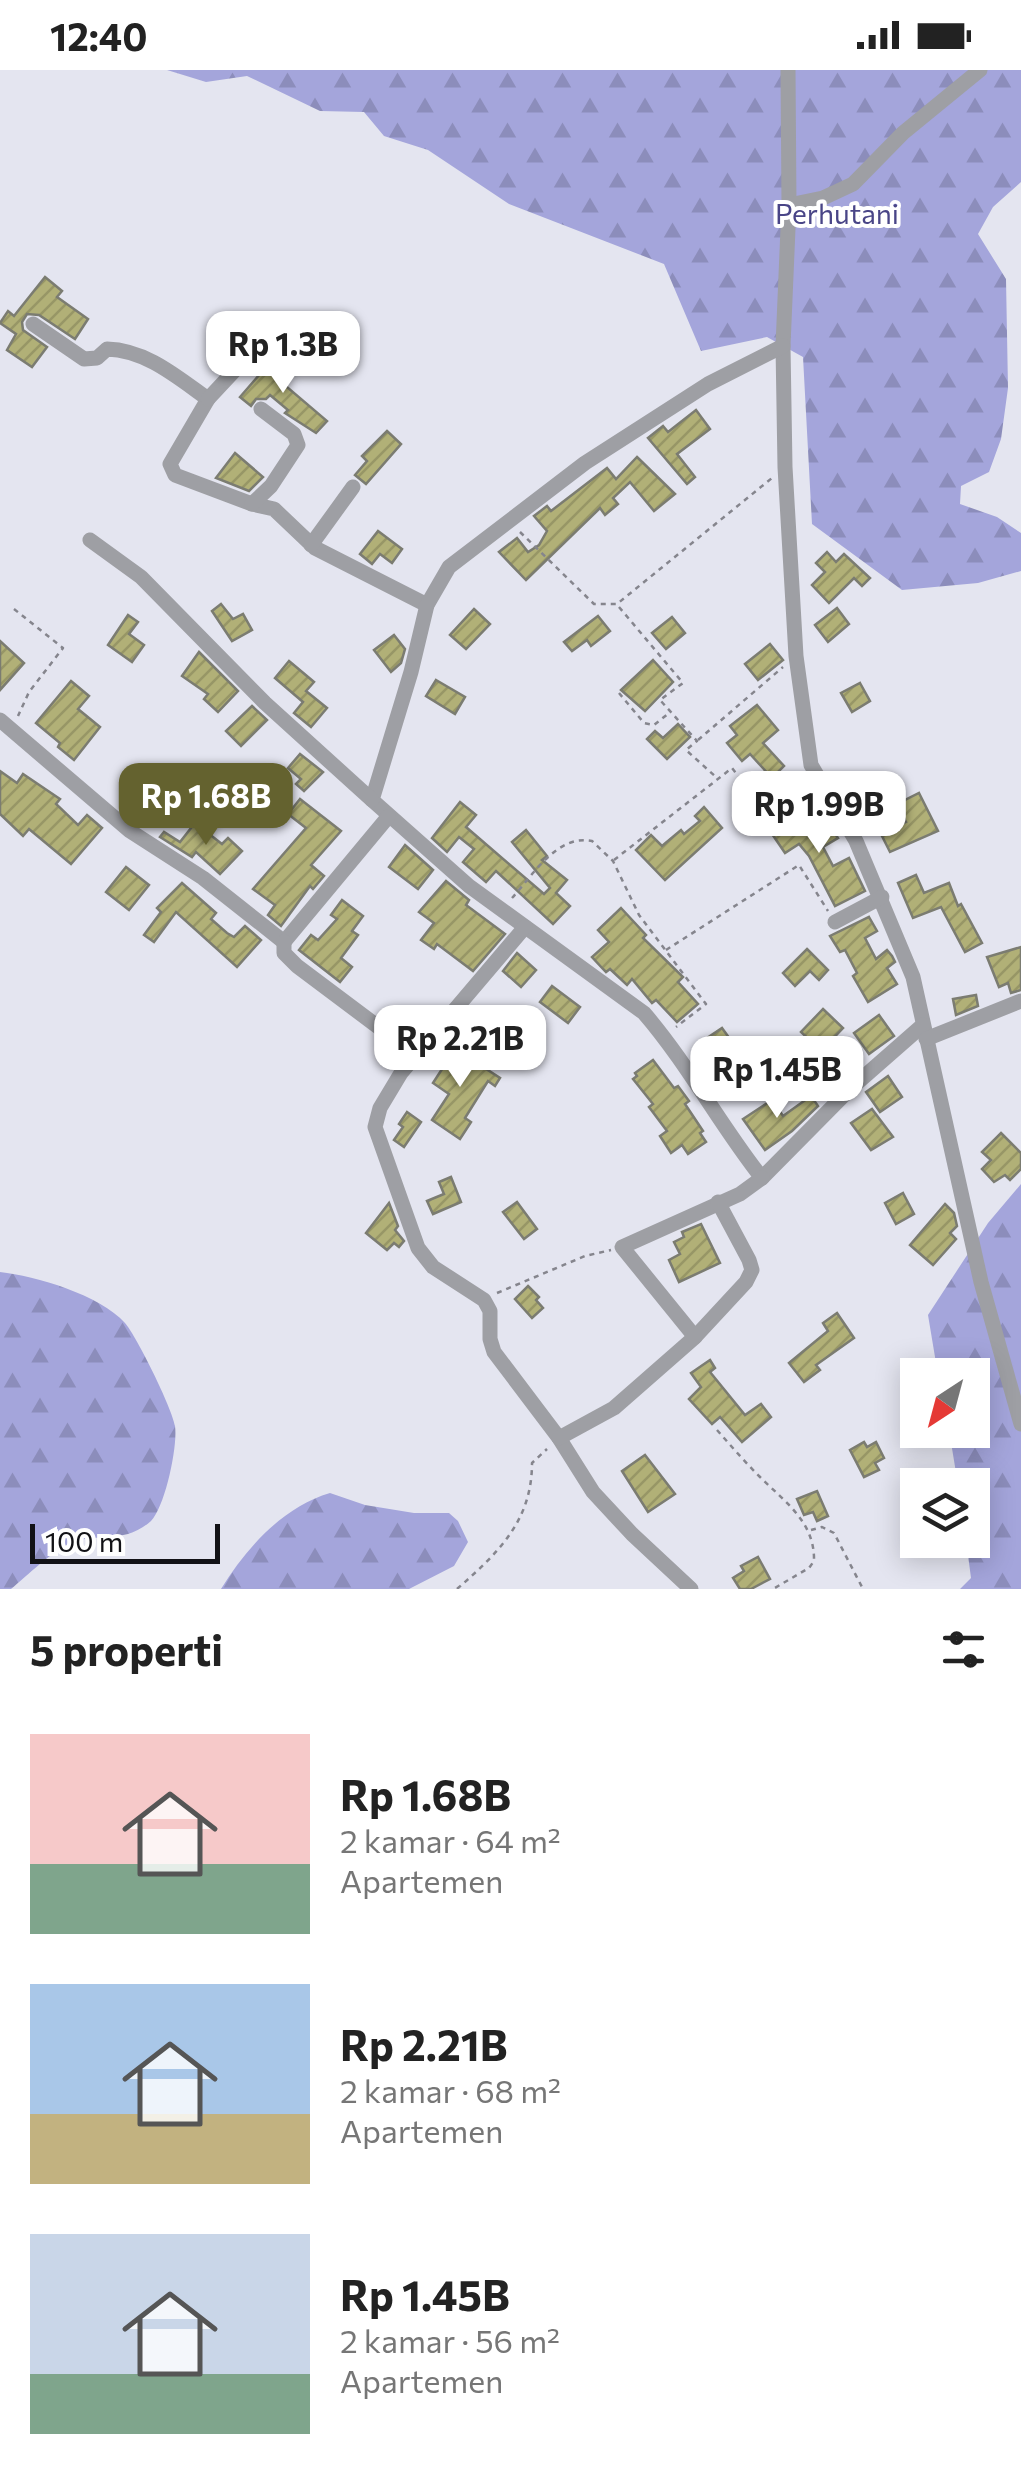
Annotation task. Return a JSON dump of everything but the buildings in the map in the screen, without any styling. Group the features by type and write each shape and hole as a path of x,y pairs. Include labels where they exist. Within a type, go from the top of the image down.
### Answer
{"street":[{"path":"788,70 784,468 796,656 812,765 836,802 882,897 913,976 981,1282 1021,1424"},
{"path":"789,205 823,198 853,184 902,133 980,70"},
{"path":"33,324 84,359 116,349 159,364 208,399"},
{"path":"265,338 208,399 170,464 171,469 175,475 274,509 311,545 428,604"},
{"path":"372,800 428,604 449,567 585,463 708,384 783,346"},
{"path":"252,504 271,486 298,445 294,434 260,409"},
{"path":"311,545 353,487"},
{"path":"90,540 142,577 264,703 388,817 500,910 644,1013 762,1178"},
{"path":"6,726 130,831 202,878 284,942"},
{"path":"388,817 284,942 284,953 417,1056"},
{"path":"835,922 882,897"},
{"path":"525,927 401,1073 380,1108 374,1127 377,1139 398,1185 418,1248 433,1267 484,1300 490,1311 494,1352 594,1492 691,1589"},
{"path":"694,1337 622,1247 740,1194 762,1178 838,1101 925,1032 1021,1001"},
{"path":"559,1438 614,1408 694,1337 746,1282 752,1270 749,1260 718,1202"}],"path":[{"path":"509,521 594,604 618,604 784,468"},
{"path":"618,604 683,683 660,700 697,740"},
{"path":"6,726 63,648 14,609"},
{"path":"717,778 686,750 796,656"},
{"path":"619,694 644,723 654,725 670,712"},
{"path":"612,861 732,768 756,799 812,765"},
{"path":"500,910 560,846 570,840 592,841 612,861 632,903 706,1004 664,1037"},
{"path":"665,951 799,865 835,922"},
{"path":"484,1300 520,1281 585,1256 622,1247"},
{"path":"717,1430 764,1482 794,1508 808,1531 814,1561 774,1589"},
{"path":"457,1589 488,1562 518,1525 532,1490 532,1464 559,1438"},
{"path":"808,1531 822,1527 834,1533 864,1589"}],"green space":[{"name":"Perhutani","path":"167,70 1021,70 1021,182 993,207 978,234 1006,279 1008,388 1001,439 989,472 961,486 960,504 997,517 1021,533 1021,571 978,583 902,590 812,524 803,357 767,337 701,351 664,264 509,204 428,150 384,136 364,112 320,111 247,76 206,82"},
{"path":"1021,1184 1021,1589 960,1589 971,1578 968,1558 990,1558 990,1468 955,1468 952,1448 990,1448 990,1358 935,1358 928,1315 988,1223"},
{"path":"0,1272 67,1288 114,1313 137,1342 175,1426 166,1490 151,1521 121,1536 64,1546 11,1589 0,1589"},
{"path":"330,1493 365,1505 414,1513 449,1513 458,1521 468,1542 454,1566 409,1589 221,1589 267,1531 297,1508"}]}
